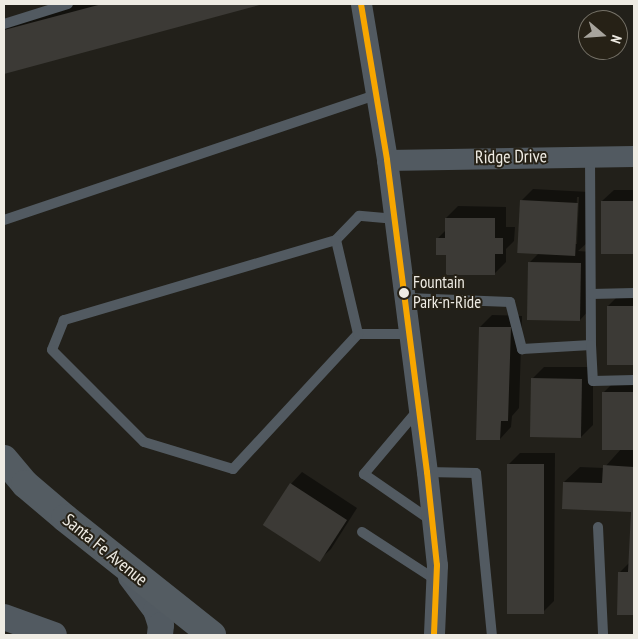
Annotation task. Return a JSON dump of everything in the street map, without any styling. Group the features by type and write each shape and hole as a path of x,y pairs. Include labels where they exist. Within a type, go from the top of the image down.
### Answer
{"main road":[{"name":"Santa Fe Avenue","path":"4,460 25,484 120,563 212,635"}],"street":[{"path":"361,4 388,160 420,408 436,580 434,635"},
{"name":"Ridge Drive","path":"388,160 634,156"},
{"path":"120,563 156,610 161,625 160,635"},
{"path":"4,617 54,635"}],"lane":[{"path":"4,24 68,4"},
{"path":"4,220 376,94"},
{"path":"590,156 591,345 593,381 634,380"},
{"path":"396,218 359,216 336,240 64,320 52,350 144,442 233,469 358,334 411,334"},
{"path":"336,240 358,334"},
{"path":"591,294 634,293"},
{"path":"406,298 510,302 522,349 591,345"},
{"path":"420,408 364,474 432,521"},
{"path":"427,472 476,473 492,635"},
{"path":"598,527 603,635"},
{"path":"362,532 436,580"}],"building":[{"path":"102,4 263,4 4,74 4,30"},
{"path":"520,200 578,203 575,256 517,253"},
{"path":"601,201 634,201 634,254 601,254"},
{"path":"445,218 495,218 495,238 503,238 503,254 495,254 495,275 446,275 446,255 436,255 436,238 445,238"},
{"path":"528,262 581,263 580,321 527,320"},
{"path":"607,306 634,306 634,365 607,365"},
{"path":"479,327 511,327 508,421 501,421 500,440 476,440"},
{"path":"531,378 582,379 581,438 530,437"},
{"path":"602,392 634,392 634,450 602,450"},
{"path":"507,464 544,464 544,614 507,614"},
{"path":"603,465 634,467 634,615 617,615 618,572 628,572 631,512 562,509 563,482 602,483"},
{"path":"290,483 347,520 320,562 263,525"}],"transit line":[{"path":"361,4 387,160 427,472 437,565 434,635"}],"place":[{"name":"Fountain Park-n-Ride","path":"404,293"}]}
